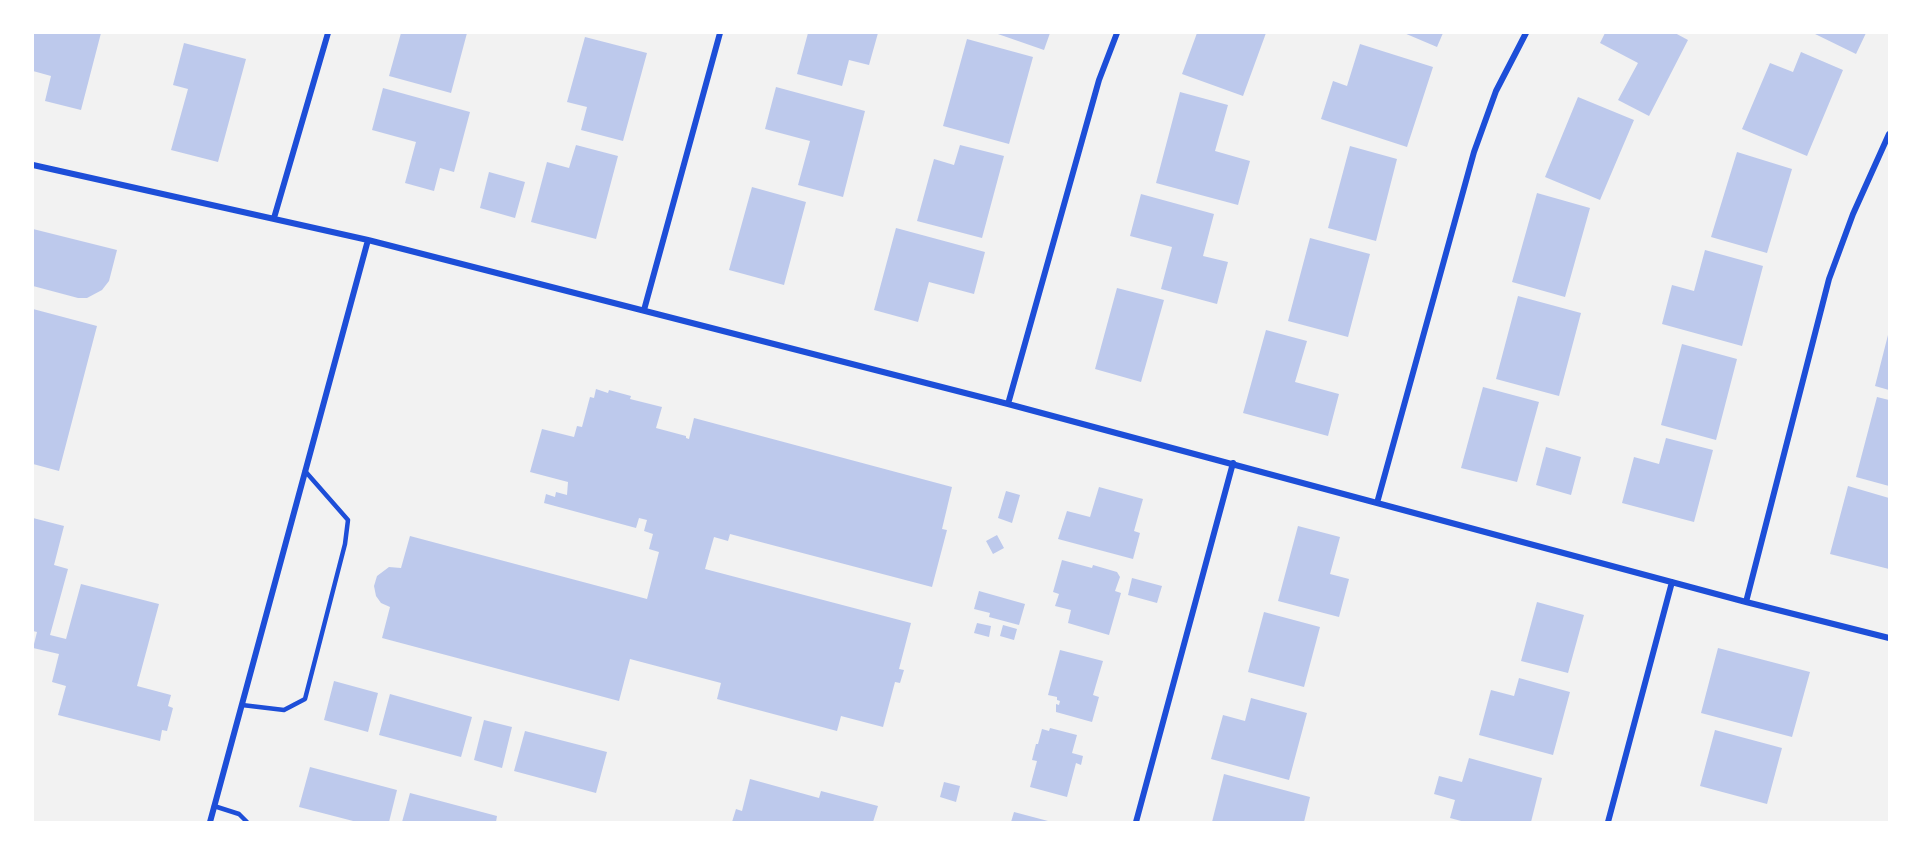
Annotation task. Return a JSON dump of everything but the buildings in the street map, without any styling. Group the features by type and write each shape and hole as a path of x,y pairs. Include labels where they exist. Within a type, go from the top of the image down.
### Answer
{"street":[{"path":"274,218 328,33"},
{"path":"644,310 720,33"},
{"path":"1008,404 1099,80 1117,33"},
{"path":"1377,503 1474,152 1496,91 1526,33"},
{"path":"1746,602 1829,279 1852,214 1889,134"},
{"path":"33,165 368,240 644,310 1233,463 1746,602 1889,638"},
{"path":"210,822 368,240"},
{"path":"1136,822 1233,463"},
{"path":"1608,822 1672,582"}],"lane":[{"path":"242,705 284,710 306,699 345,544 348,520 305,471"},
{"path":"214,806 239,814 247,822"}]}
